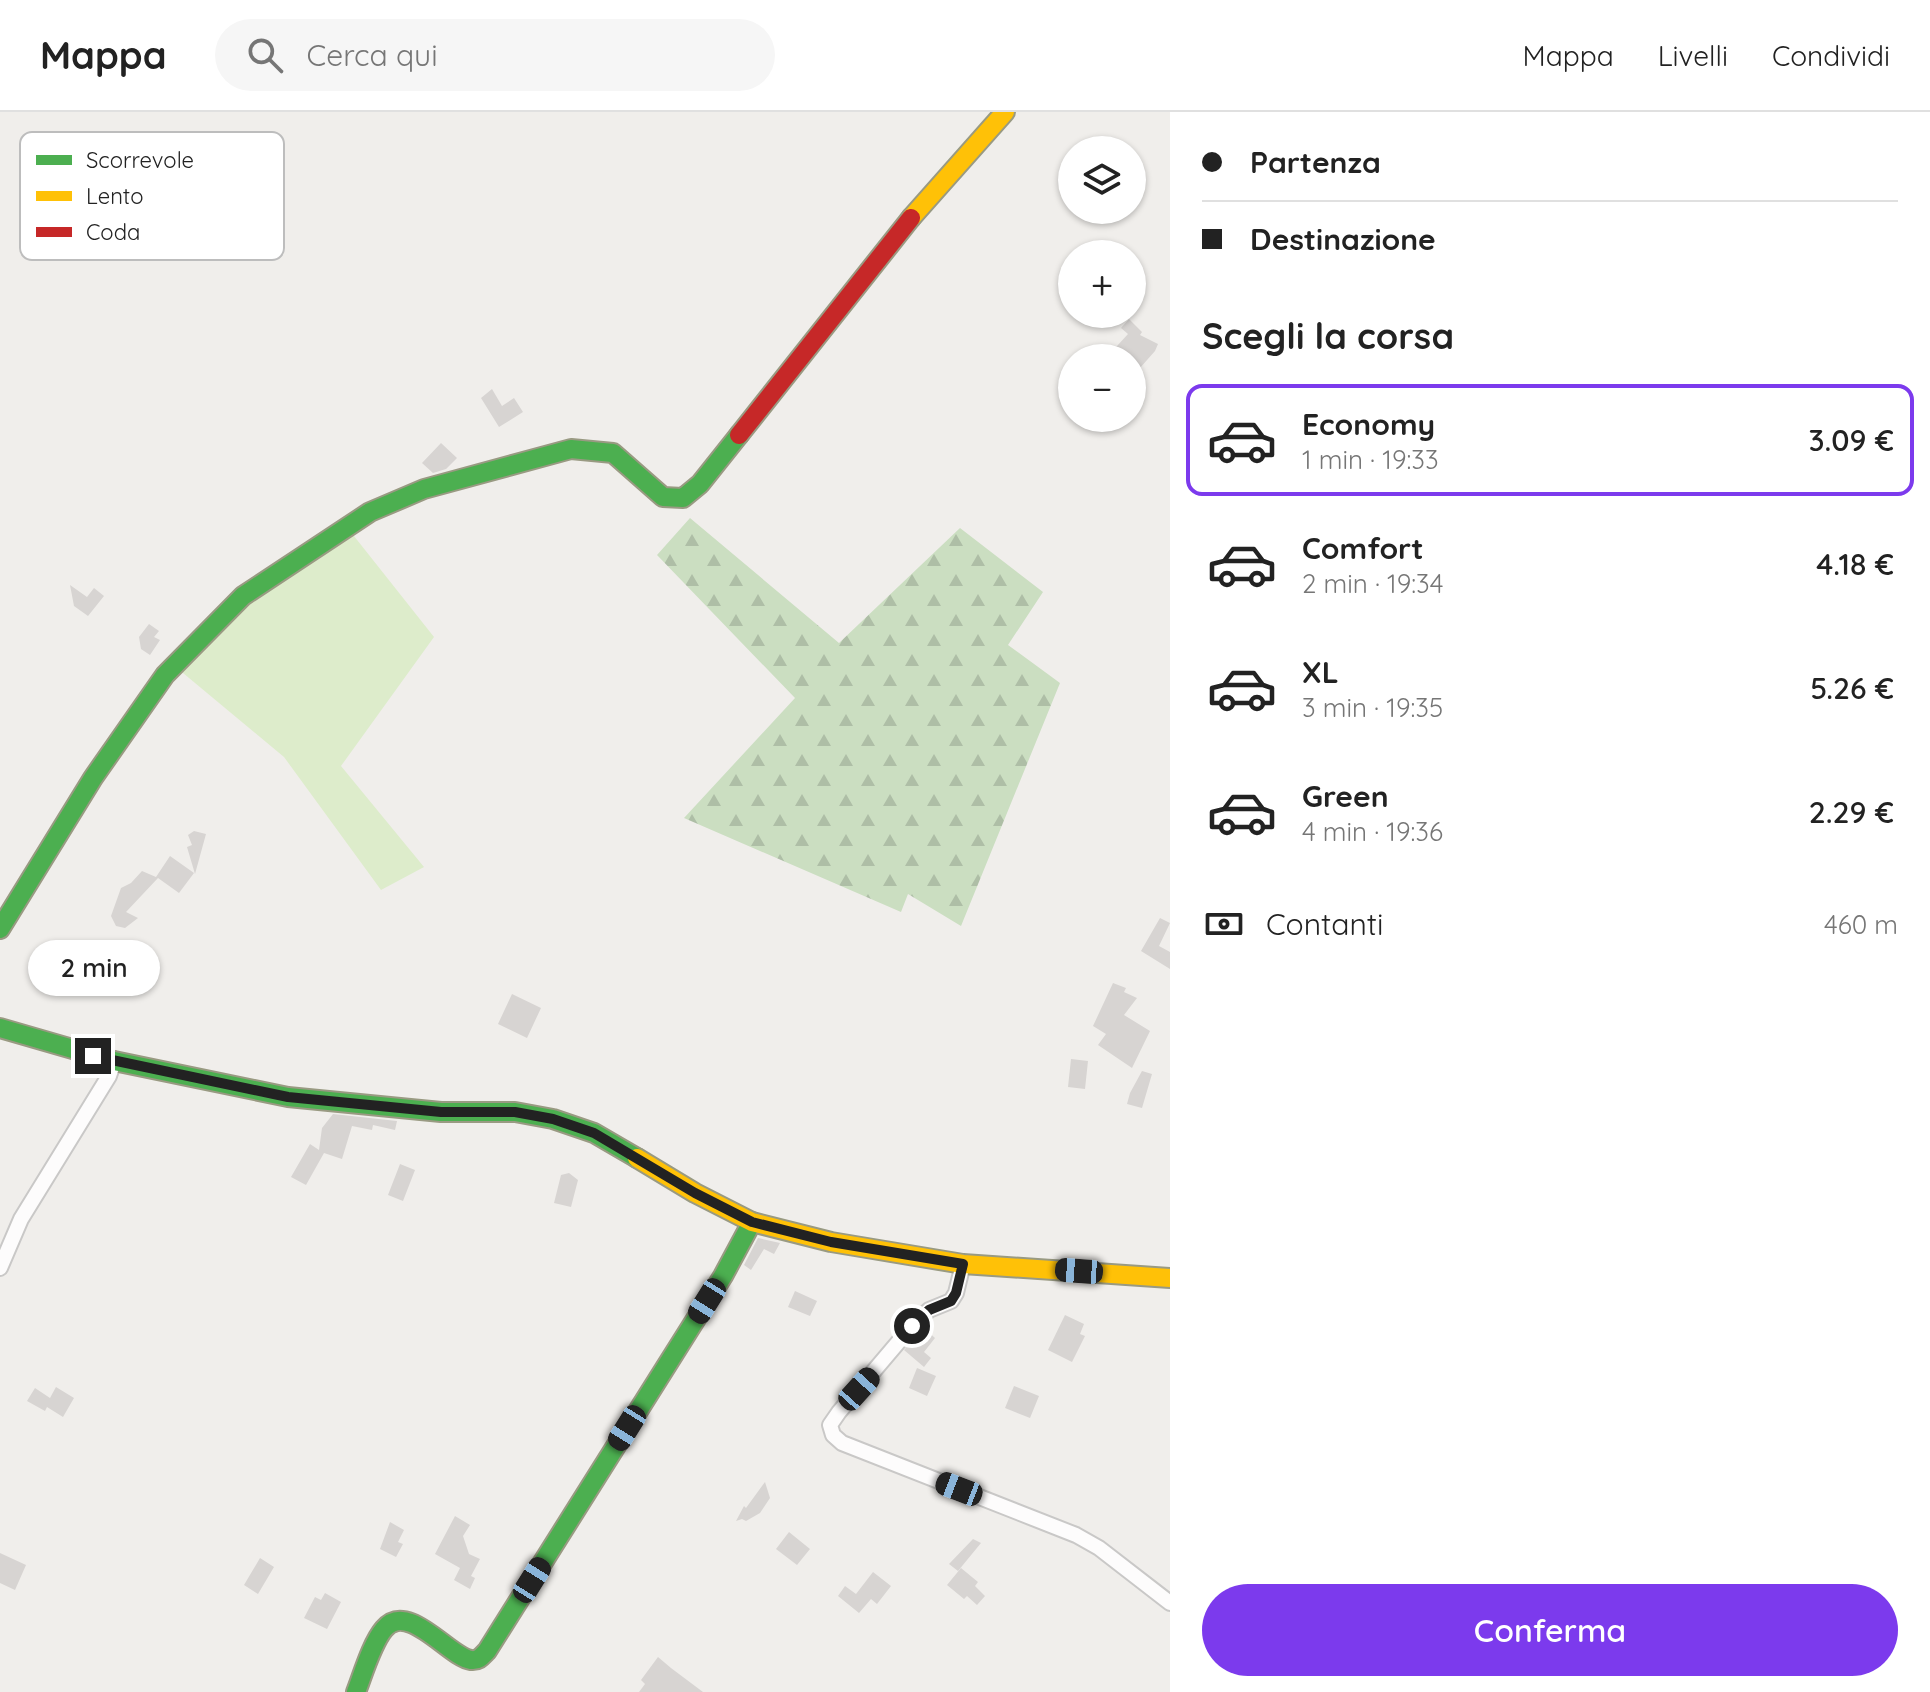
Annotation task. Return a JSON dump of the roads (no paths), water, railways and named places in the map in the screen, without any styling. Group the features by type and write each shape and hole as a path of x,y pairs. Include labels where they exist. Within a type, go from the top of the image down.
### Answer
{"street":[{"path":"0,929 93,778 165,675 243,596 386,504 424,489 571,449 613,453 663,497 683,498 700,484 924,201 1005,112"},
{"path":"0,1028 114,1061 288,1097 441,1112 515,1112 553,1119 594,1133 682,1186 752,1222 831,1242 963,1264 1170,1278"},
{"path":"0,1268 21,1219 109,1076 114,1061"},
{"path":"356,1692 381,1632 388,1624 398,1620 411,1623 469,1660 479,1659 487,1651 723,1276 752,1222"},
{"path":"963,1264 951,1301 929,1310 912,1326 839,1412 830,1425 833,1435 842,1443 1076,1535 1099,1548 1170,1603"}]}
